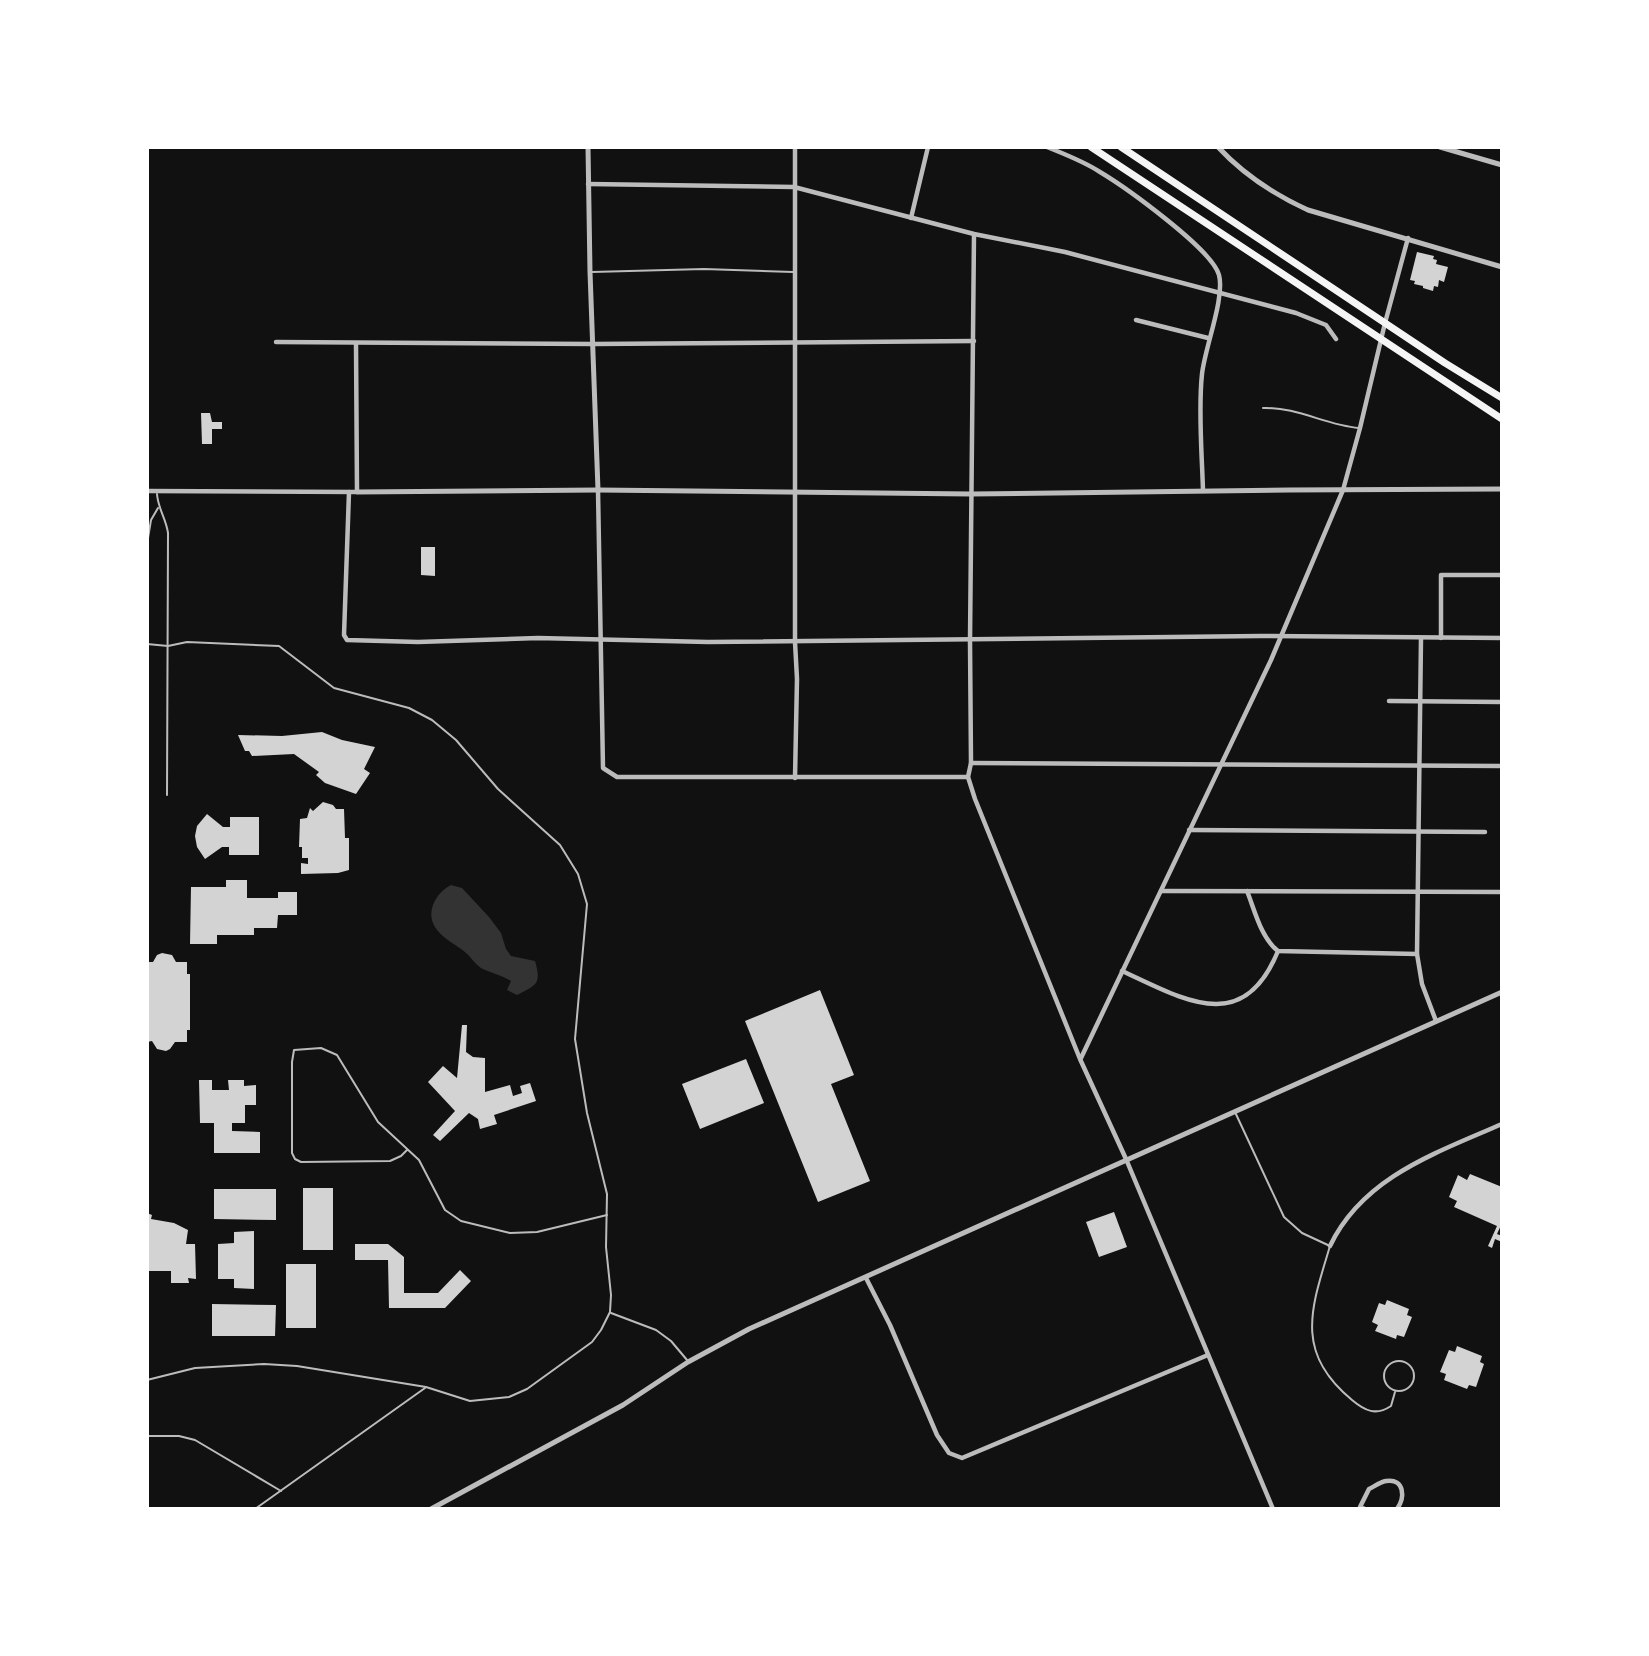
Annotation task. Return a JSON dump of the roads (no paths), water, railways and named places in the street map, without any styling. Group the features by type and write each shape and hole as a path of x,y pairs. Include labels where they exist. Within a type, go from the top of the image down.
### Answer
{"highway":[{"path":"1091,147 1502,419"},
{"path":"1121,147 1502,398"}],"street":[{"path":"588,147 603,768 617,778 968,777"},
{"path":"795,147 795,778"},
{"path":"911,218 928,147"},
{"path":"1046,147 1100,172 1195,243 1214,262 1221,292 1202,376 1203,491"},
{"path":"1440,147 1502,165"},
{"path":"1220,149 1249,176 1280,197 1308,210 1502,267"},
{"path":"588,184 794,187 974,234 1065,252 1221,292 1318,320 1331,329 1336,339"},
{"path":"974,234 971,763 968,777 1080,1059 1126,1159 1273,1509"},
{"path":"1080,1059 1281,637 1343,490 1408,238"},
{"path":"1136,320 1209,338"},
{"path":"276,342 593,344 974,341"},
{"path":"356,344 357,492"},
{"path":"147,491 598,490 971,494 1502,489"},
{"path":"349,492 344,635 347,640 406,642 601,639 795,642 1281,637 1502,638"},
{"path":"1441,638 1441,575 1502,575"},
{"path":"1421,638 1417,954 1422,984 1436,1021"},
{"path":"1389,701 1502,702"},
{"path":"971,763 1502,766"},
{"path":"1189,830 1485,832"},
{"path":"1161,891 1502,892"},
{"path":"1247,891 1261,927 1272,947 1278,951 1417,954"},
{"path":"1122,971 1192,1002 1212,1006 1249,993 1263,979 1278,951"},
{"path":"431,1509 623,1405 688,1362 804,1304 1502,992"},
{"path":"1330,1246 1342,1223 1369,1193 1410,1166 1502,1125"},
{"path":"866,1278 890,1325 937,1435 945,1448 962,1458 1208,1355"},
{"path":"1360,1508 1369,1489 1389,1480 1396,1482 1403,1492 1404,1497 1397,1509"}],"lane":[{"path":"590,272 704,269 794,272"},
{"path":"1263,408 1296,410 1332,424 1360,428"},
{"path":"147,544 151,520 158,508 157,491"},
{"path":"158,508 166,518 168,533 167,794"},
{"path":"147,644 168,646 187,642 279,646 334,688 409,708 431,719 456,740 498,789 560,845 578,874 587,904 575,1039 587,1113 607,1194 606,1247 611,1295 610,1312 592,1342 527,1389 509,1397 470,1401 426,1387 297,1366 264,1364 195,1368 147,1380"},
{"path":"407,1150 390,1161 301,1163 295,1159 292,1153 294,1050 321,1048 337,1055 378,1122 419,1160 445,1210 461,1220 510,1233 537,1232 608,1215"},
{"path":"1235,1111 1284,1217 1302,1233 1330,1246 1312,1318 1314,1348 1320,1363 1335,1386 1368,1411 1383,1411 1391,1406 1395,1392"},
{"path":"610,1312 656,1330 671,1341 688,1362"},
{"path":"1402,1361 1412,1368 1414,1380 1407,1388 1395,1392 1384,1381 1383,1373 1389,1364 1402,1361"},
{"path":"255,1509 426,1387"},
{"path":"147,1436 180,1436 195,1440 281,1491"}]}
